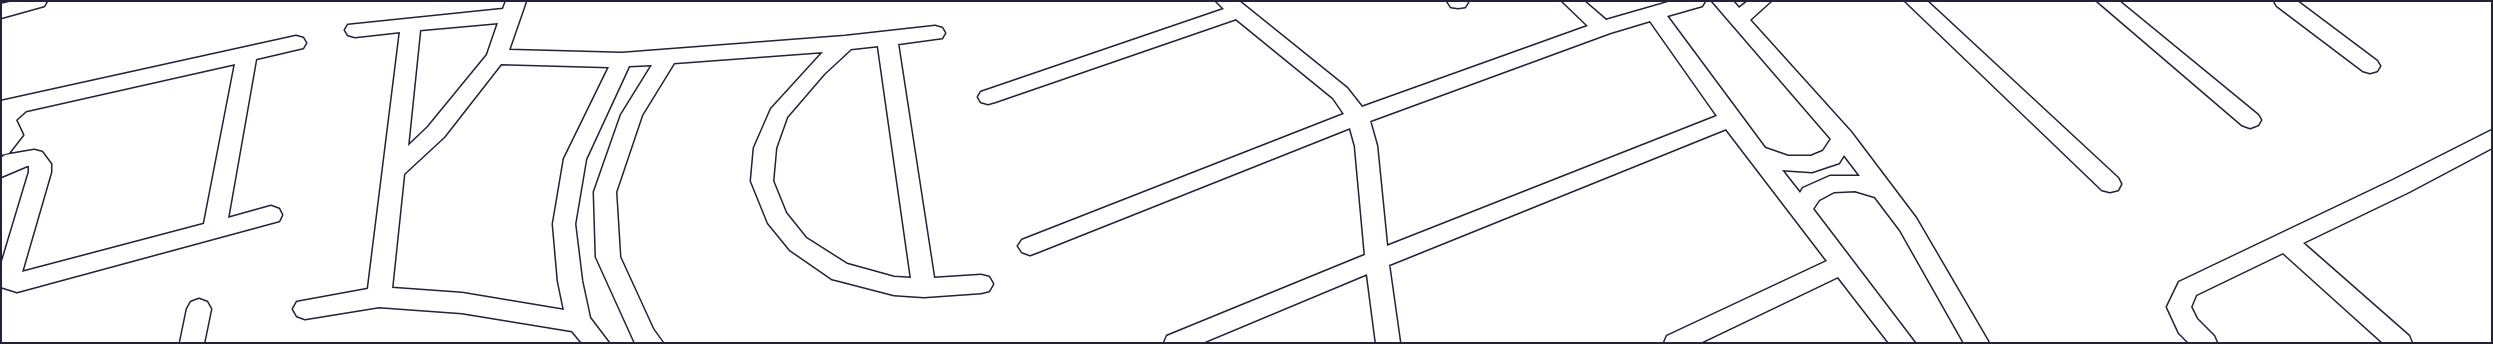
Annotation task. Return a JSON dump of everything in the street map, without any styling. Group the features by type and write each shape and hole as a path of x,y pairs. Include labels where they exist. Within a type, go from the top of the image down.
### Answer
{"street":[{"path":"1,11 37,1"},
{"path":"1572,1 1603,28"},
{"path":"1030,246 1358,117 1603,28 1655,14 1695,1"},
{"path":"1722,1 1843,138 1908,224 1977,343"},
{"path":"1738,19 1761,1"},
{"path":"1915,1 2110,184"},
{"path":"2107,1 2250,120"},
{"path":"2284,1 2370,66"},
{"path":"988,97 1233,6 1340,93 1358,117 1366,146 1377,260 1388,343"},
{"path":"356,30 411,25 513,8 496,57 436,132 394,171"},
{"path":"1655,14 1730,119 1841,265 1903,343"},
{"path":"379,297 411,25"},
{"path":"496,57 622,60 845,43 935,33"},
{"path":"887,39 924,288"},
{"path":"1,147 12,134 5,118 11,107 296,43"},
{"path":"845,43 817,69 778,114 765,148 762,181 776,217 798,244 840,272 894,286 924,288 981,284"},
{"path":"214,230 247,54"},
{"path":"651,343 644,336 608,257 606,192 632,115 668,56"},
{"path":"597,343 579,322 570,281 564,224 575,159 622,60"},
{"path":"1176,343 1377,260 1730,119"},
{"path":"1757,154 1788,164 1812,164 1831,157 1843,138"},
{"path":"2205,343 2188,326 2179,307 2187,289 2401,186 2492,138"},
{"path":"1,169 13,161 26,158 36,159 40,164 40,172 9,277 12,283 22,283 271,215"},
{"path":"1800,210 1811,194 1830,184 1855,183 1883,191"},
{"path":"2285,242 2400,343"},
{"path":"1676,343 1841,265"},
{"path":"305,309 379,297 462,303 579,322"},
{"path":"192,343 199,309"}]}
